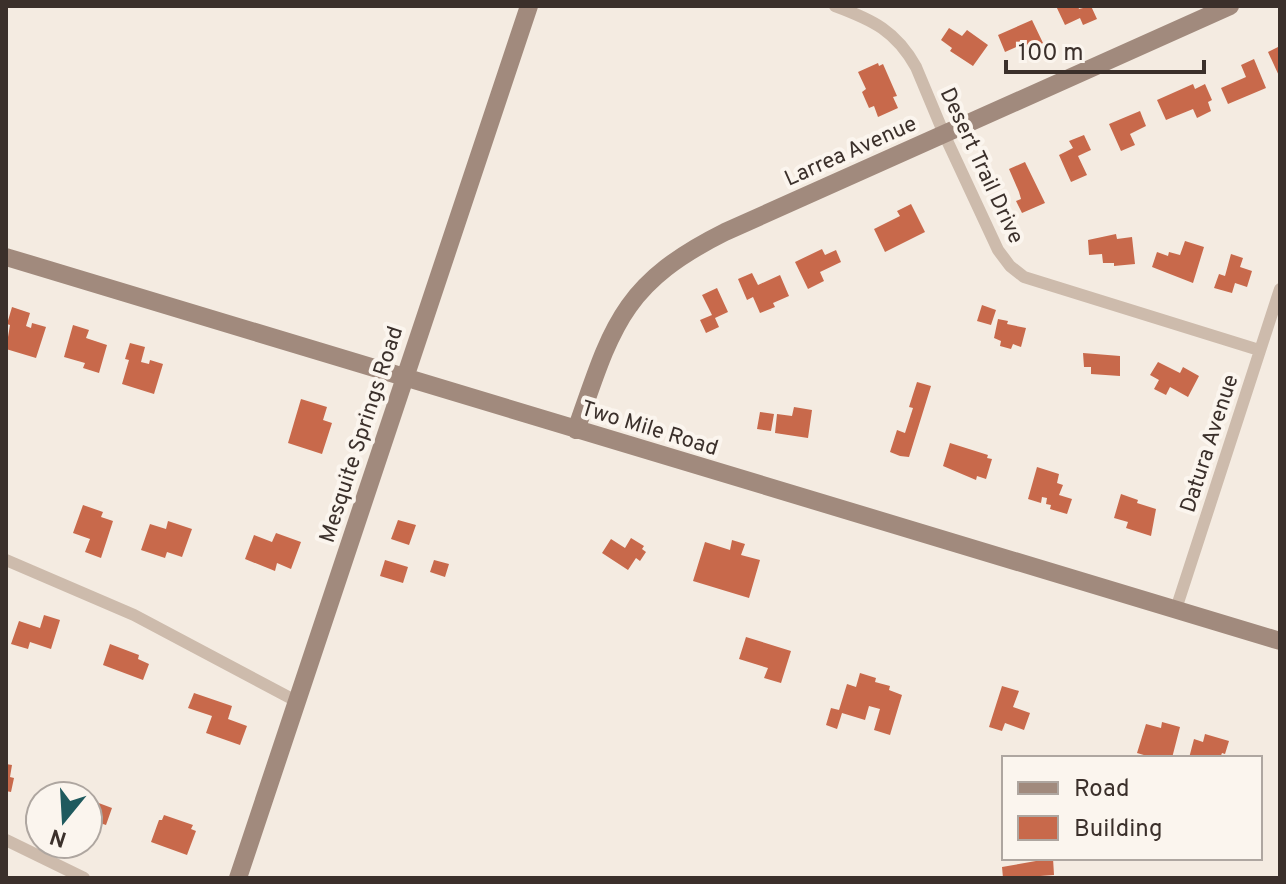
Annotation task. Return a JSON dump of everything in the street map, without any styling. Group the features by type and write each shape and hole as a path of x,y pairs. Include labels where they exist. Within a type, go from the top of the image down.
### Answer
{"main road":[{"name":"Mesquite Springs Road","path":"238,878 529,6"},
{"name":"Larrea Avenue","path":"576,430 600,356 614,329 628,304 668,264 725,232 1230,6"},
{"name":"Two Mile Road","path":"6,257 1280,641"}],"street":[{"name":"Desert Trail Drive","path":"835,6 880,25 907,50 998,250 1010,266 1024,277 1259,350"},
{"name":"Datura Avenue","path":"1176,609 1280,289"},
{"path":"6,560 134,615 296,701"},
{"path":"6,840 84,878"}],"building":[{"path":"1056,6 1078,6 1079,9 1091,6 1097,19 1083,25 1080,18 1065,25"},
{"path":"1032,20 1043,43 1026,51 1023,44 1005,52 998,35"},
{"path":"949,28 962,36 967,30 988,45 973,66 950,51 952,48 941,40"},
{"path":"1280,46 1280,78 1268,52"},
{"path":"1254,59 1266,88 1228,104 1221,88 1246,77 1241,65"},
{"path":"878,63 879,66 883,64 897,96 893,97 898,108 878,117 874,106 869,108 862,92 866,89 858,72"},
{"path":"1193,84 1195,89 1205,84 1212,100 1208,102 1211,111 1197,118 1193,109 1166,120 1157,100"},
{"path":"1140,111 1146,126 1130,134 1135,145 1121,151 1109,124"},
{"path":"1084,135 1091,150 1078,156 1087,175 1071,182 1059,155 1073,148 1069,141"},
{"path":"1025,162 1045,203 1022,213 1016,201 1021,199 1019,192 1009,169"},
{"path":"911,204 925,232 885,252 874,229 900,216 897,211"},
{"path":"1116,234 1117,239 1132,237 1135,264 1114,266 1114,263 1103,263 1102,254 1089,255 1088,240"},
{"path":"1185,241 1204,247 1193,283 1152,267 1157,252 1168,256 1169,252 1180,255"},
{"path":"822,249 825,255 836,250 841,262 820,272 824,281 808,289 795,262"},
{"path":"1231,254 1243,258 1240,267 1252,271 1247,287 1235,283 1232,293 1214,288 1219,274 1225,276"},
{"path":"752,273 758,285 780,275 789,296 773,303 775,307 760,313 753,297 747,300 738,279"},
{"path":"717,288 728,312 715,318 719,327 706,333 700,320 712,315 702,295"},
{"path":"982,305 996,310 991,325 977,321"},
{"path":"12,307 30,313 26,326 31,328 32,323 46,327 36,358 6,349 10,325 7,324"},
{"path":"998,319 1026,328 1021,347 1013,344 1011,349 1000,346 1001,341 994,338"},
{"path":"73,325 89,330 86,338 107,345 99,373 83,368 85,363 64,357"},
{"path":"130,343 145,347 141,362 149,364 150,360 163,364 154,394 122,384"},
{"path":"1083,353 1120,356 1120,376 1091,374 1091,367 1084,367"},
{"path":"1158,362 1180,373 1183,367 1199,376 1188,397 1170,387 1166,395 1154,389 1159,380 1150,375"},
{"path":"917,382 931,386 909,457 900,456 890,452 897,430 905,433"},
{"path":"301,399 327,407 323,420 332,423 322,454 288,443"},
{"path":"794,407 812,410 808,438 775,433 777,414 792,416"},
{"path":"760,412 774,414 771,431 757,429"},
{"path":"950,443 992,459 986,479 977,476 976,480 943,466"},
{"path":"1037,467 1059,474 1057,483 1063,485 1059,495 1072,499 1067,514 1050,509 1051,505 1046,504 1047,498 1042,497 1041,503 1028,499"},
{"path":"1121,494 1156,509 1151,536 1126,528 1128,522 1114,518"},
{"path":"83,505 103,512 101,517 113,521 101,558 85,552 90,539 73,533"},
{"path":"398,520 416,525 409,545 391,539"},
{"path":"168,521 192,529 182,557 167,552 165,558 141,550 150,524 166,529"},
{"path":"276,533 301,542 291,569 277,563 275,571 245,559 254,535 272,542"},
{"path":"631,538 644,546 642,549 646,552 640,561 636,558 628,570 602,553 611,539 625,548"},
{"path":"732,540 745,544 741,555 760,560 749,598 693,581 705,542 730,550"},
{"path":"385,560 408,567 403,583 380,576"},
{"path":"434,560 449,564 445,577 430,572"},
{"path":"44,615 60,620 51,649 30,642 28,649 11,644 19,621 40,628"},
{"path":"746,637 791,651 781,683 764,678 768,668 739,659"},
{"path":"110,644 139,655 138,659 149,664 143,680 103,665"},
{"path":"860,673 876,678 875,682 890,686 889,690 902,695 890,735 874,730 880,709 869,706 865,720 842,713 837,729 826,725 831,708 839,710 847,684 856,687"},
{"path":"1002,686 1019,691 1013,707 1030,713 1024,730 1005,723 1002,731 989,727"},
{"path":"194,693 232,706 228,719 247,726 240,745 206,733 212,716 188,708"},
{"path":"1162,722 1180,727 1173,756 1137,753 1146,724 1161,728"},
{"path":"1205,734 1229,741 1225,754 1221,756 1190,756 1194,739 1203,742"},
{"path":"6,764 12,765 10,777 14,778 11,792 6,791"},
{"path":"104,805 112,808 104,824"},
{"path":"164,815 193,825 191,829 196,831 187,855 151,842"},
{"path":"1053,860 1054,875 1003,878 1002,867"}]}
